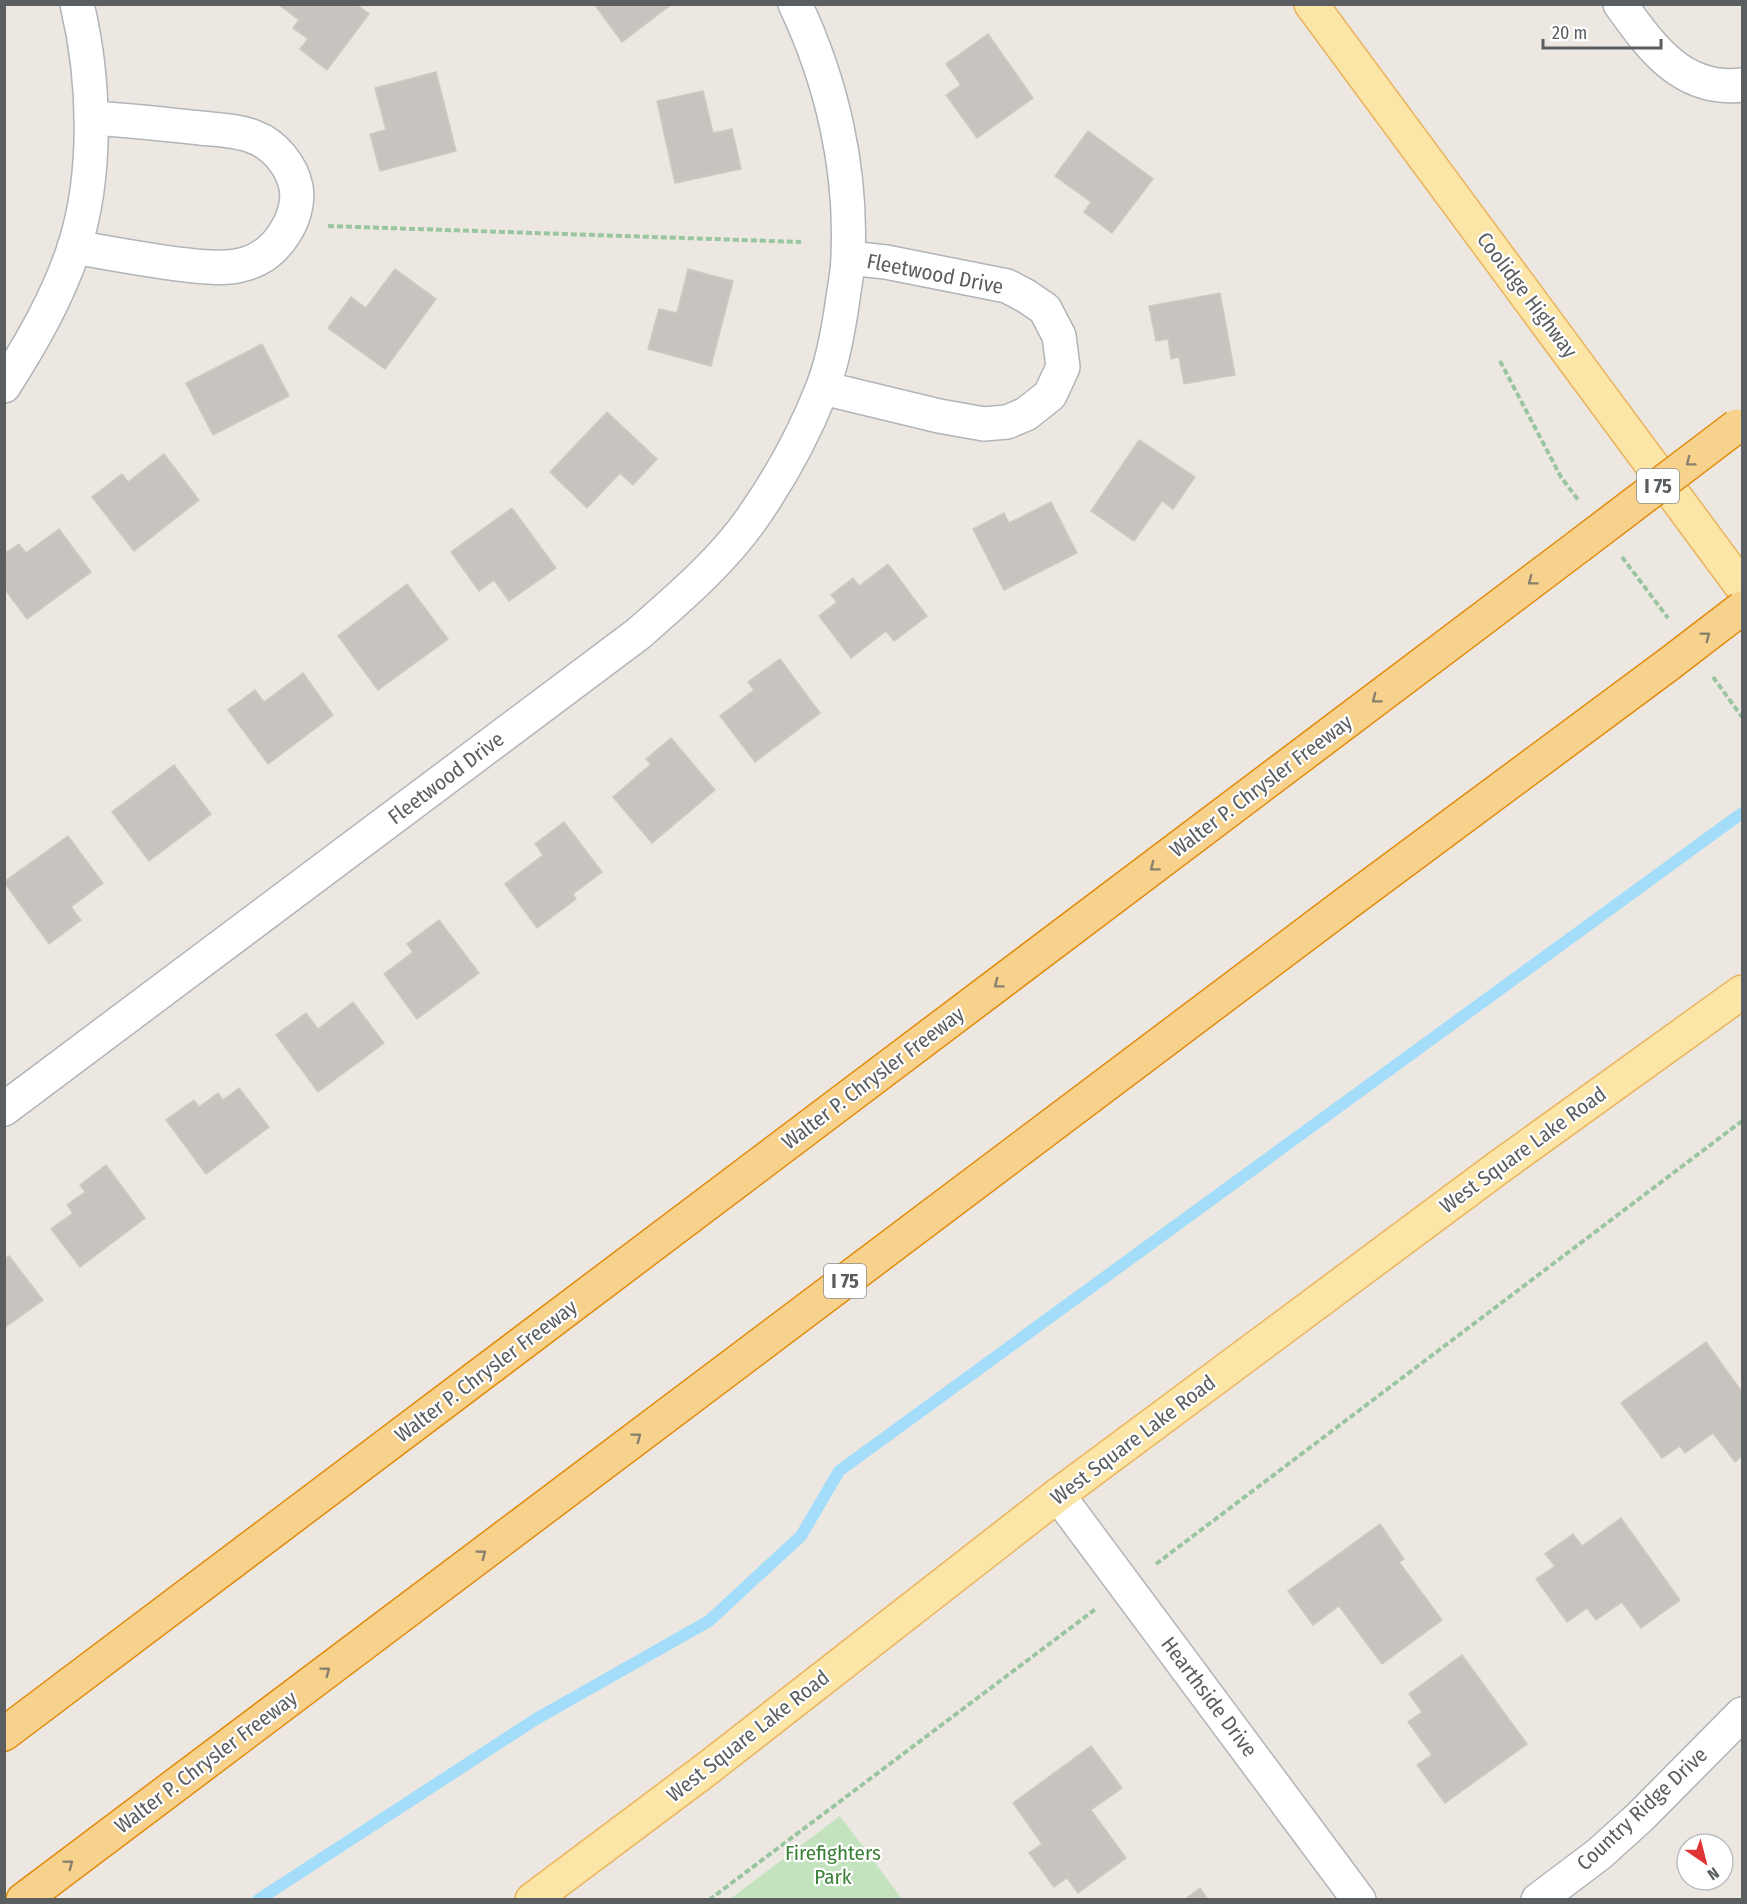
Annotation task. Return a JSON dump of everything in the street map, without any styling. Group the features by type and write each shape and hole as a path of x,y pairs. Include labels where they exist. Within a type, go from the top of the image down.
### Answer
{"highway":[{"name":"Walter P. Chrysler Freeway","path":"4,1734 1740,424"},
{"name":"Walter P. Chrysler Freeway","path":"22,1899 1743,608"}],"main road":[{"name":"Coolidge Highway","path":"1311,4 1743,587"},
{"name":"West Square Lake Road","path":"532,1899 708,1768 1058,1495 1498,1167 1743,992"}],"street":[{"path":"4,386 53,298 74,247 83,209 89,166 91,118 84,35 77,4"},
{"name":"Fleetwood Drive","path":"4,1109 638,634 686,592 755,515 790,456 823,388 839,327 848,258 846,190 840,142 826,81 795,4"},
{"path":"1620,4 1652,48 1677,70 1709,84 1743,85"},
{"path":"74,247 175,264 220,267 241,265 261,258 278,244 289,227 296,207 296,188 289,167 275,151 256,137 238,132 91,118"},
{"name":"Fleetwood Drive","path":"823,388 939,416 984,424 1007,422 1026,414 1050,395 1063,367 1059,336 1045,309 1007,286 886,262 848,258"},
{"name":"Hearthside Drive","path":"1058,1495 1359,1899"},
{"name":"Country Ridge Drive","path":"1538,1899 1616,1839 1743,1714"}],"path":[{"path":"328,226 801,242"},
{"path":"1148,1570 1743,1121"},
{"path":"709,1899 1106,1601"}],"green space":[{"name":"Firefighters Park","path":"840,1816 902,1899 730,1899"}],"building":[{"path":"278,4 356,4 369,14 327,70 300,49 308,39 293,28 299,20"},
{"path":"594,4 672,4 622,42"},
{"path":"988,34 1033,98 977,138 946,95 961,85 946,64"},
{"path":"436,72 456,151 380,171 370,134 386,130 375,88"},
{"path":"703,91 713,133 732,129 741,169 675,183 657,101"},
{"path":"1088,131 1153,179 1112,233 1084,212 1091,202 1055,176"},
{"path":"395,269 436,299 385,369 328,328 351,297 366,308"},
{"path":"688,269 733,281 711,366 648,349 659,309 677,313"},
{"path":"1220,293 1235,375 1184,384 1179,357 1171,359 1168,339 1156,341 1149,306"},
{"path":"262,344 289,396 213,435 186,383"},
{"path":"607,412 657,459 633,485 620,473 587,508 550,472"},
{"path":"1139,440 1195,477 1173,509 1162,501 1134,541 1091,511"},
{"path":"164,454 199,500 134,551 92,497 122,474 128,482"},
{"path":"1051,502 1077,553 1004,590 973,529 1004,513 1009,523"},
{"path":"512,508 556,568 509,601 494,580 479,591 451,552"},
{"path":"59,529 91,572 27,619 4,588 4,554 19,544 26,553"},
{"path":"888,564 927,616 894,641 886,631 851,658 819,616 837,602 831,595 853,578 859,586"},
{"path":"407,584 448,639 378,690 338,636"},
{"path":"780,659 820,713 755,762 720,716 754,690 748,682"},
{"path":"303,673 333,715 268,764 228,710 255,690 264,702"},
{"path":"671,738 715,790 652,843 613,797 651,764 646,759"},
{"path":"174,765 211,814 149,861 112,812"},
{"path":"564,822 602,872 573,894 576,899 537,928 505,884 543,855 535,844"},
{"path":"68,836 103,883 71,907 81,920 49,944 4,882"},
{"path":"439,920 479,973 417,1019 384,974 413,952 407,944"},
{"path":"353,1002 384,1043 318,1092 276,1035 306,1013 318,1029"},
{"path":"239,1088 269,1127 206,1174 166,1120 194,1100 199,1107 218,1093 223,1100"},
{"path":"106,1165 145,1218 80,1267 51,1229 73,1213 67,1205 85,1192 80,1185"},
{"path":"9,1256 43,1300 4,1328 4,1259"},
{"path":"1706,1342 1742,1392 1742,1456 1735,1462 1713,1433 1685,1453 1680,1446 1662,1458 1621,1403"},
{"path":"1621,1518 1680,1600 1641,1628 1622,1602 1596,1620 1587,1608 1567,1622 1536,1579 1555,1566 1545,1554 1573,1534 1582,1546"},
{"path":"1380,1524 1404,1559 1399,1562 1442,1620 1382,1664 1339,1606 1313,1625 1288,1591"},
{"path":"1462,1655 1527,1744 1445,1803 1417,1765 1432,1755 1408,1722 1422,1712 1409,1694"},
{"path":"1091,1746 1122,1788 1091,1810 1126,1858 1078,1893 1067,1878 1054,1887 1029,1853 1042,1844 1013,1803"},
{"path":"1200,1888 1208,1900 1184,1900"}],"waterway":[{"path":"258,1900 536,1719 709,1621 801,1536 839,1471 1742,813"}]}
